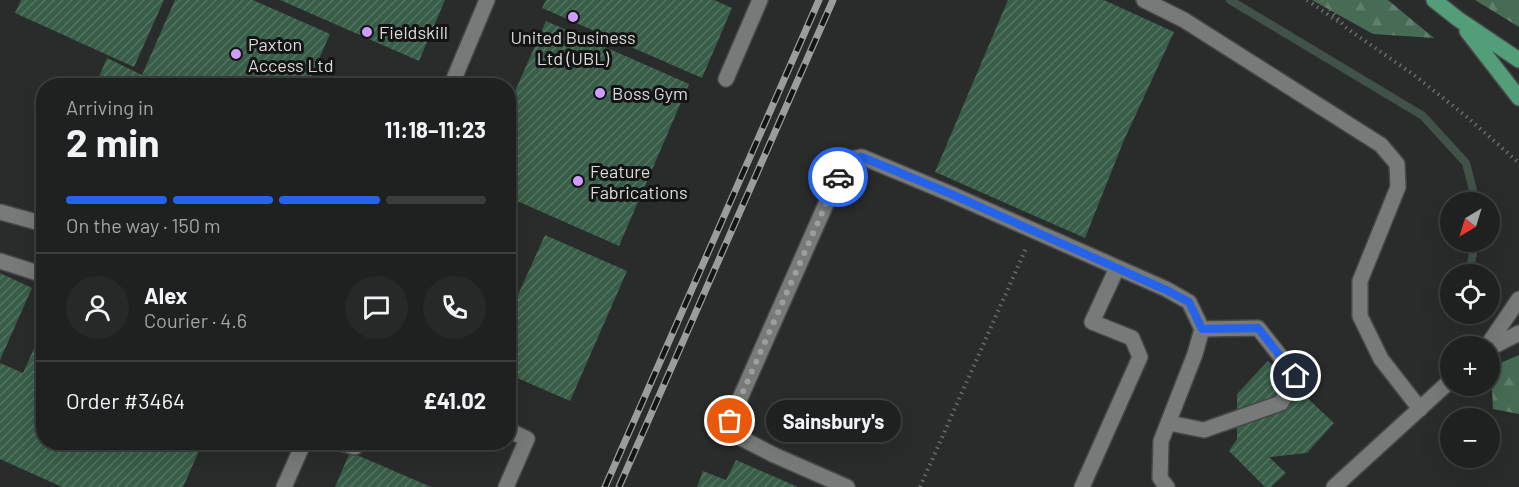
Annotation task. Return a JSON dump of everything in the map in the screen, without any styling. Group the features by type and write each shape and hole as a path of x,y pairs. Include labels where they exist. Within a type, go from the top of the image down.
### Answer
{"main road":[{"path":"1434,0 1519,60"},
{"path":"1458,19 1519,98"}],"street":[{"path":"454,78 487,0"},
{"path":"726,79 760,0"},
{"path":"1144,0 1184,20 1381,145 1397,164 1398,187 1360,281 1360,316 1381,358 1420,409"},
{"path":"847,487 774,456 737,436 730,421 841,170 849,159 862,157 951,194 1189,302 1202,329 1195,354 1161,441 1160,478 1167,487"},
{"path":"0,212 36,222"},
{"path":"0,261 36,272"},
{"path":"1082,487 1140,357 1132,338 1092,322 1117,268"},
{"path":"1495,336 1519,299"},
{"path":"1169,423 1204,430 1281,403 1296,376 1258,328 1202,329"},
{"path":"1500,342 1519,333"},
{"path":"1334,487 1440,390"},
{"path":"506,487 527,439 516,434"},
{"path":"284,487 300,450"}],"path":[{"path":"1307,0 1414,75 1467,117 1519,163"},
{"path":"1322,0 1345,27"},
{"path":"920,487 1034,231"}],"green space":[{"path":"1312,0 1388,0 1434,38 1373,34"},
{"path":"1475,0 1519,0 1519,27"},
{"path":"1519,355 1519,414 1493,408 1492,396 1500,396 1500,363"}],"building":[{"path":"21,0 164,0 134,67 15,13"},
{"name":"Paxton Access Ltd","path":"175,0 253,0 330,34 311,78 98,78 107,58 142,75"},
{"path":"280,0 445,0 419,61"},
{"path":"546,0 714,0 732,8 702,78 542,8"},
{"path":"1008,0 1104,0 1174,32 1124,140 1085,238 935,172"},
{"path":"546,21 689,84 619,246 516,201 516,89"},
{"path":"545,235 627,271 570,401 516,377 516,299"},
{"path":"0,273 32,288 0,360"},
{"path":"36,344 36,450 199,450 183,487 62,487 0,459 0,363 23,373"},
{"path":"1268,361 1334,423 1307,453 1269,457 1286,473 1271,487 1265,487 1229,451 1237,439 1237,394"},
{"path":"350,452 431,487 335,487"},
{"path":"736,460 798,487 697,487 703,471 726,480"}],"waterway":[{"path":"1230,0 1423,116 1466,163 1473,192"},
{"path":"1471,264 1473,252"}],"railway":[{"path":"605,487 819,0"},
{"path":"619,487 833,0"}],"way so far":[{"path":"730,421 838,177"}],"place":[{"name":"United Business Ltd (UBL)","path":"573,17"},
{"name":"Fieldskill","path":"367,32"},
{"name":"Paxton Access Ltd","path":"236,54"},
{"name":"Boss Gym","path":"600,93"},
{"name":"Feature Fabrications","path":"578,181"},
{"name":"Sainsbury's","path":"730,421"}],"route":[{"path":"838,177 849,159 862,157 951,194 1189,302 1202,329 1258,328 1296,376"}]}
